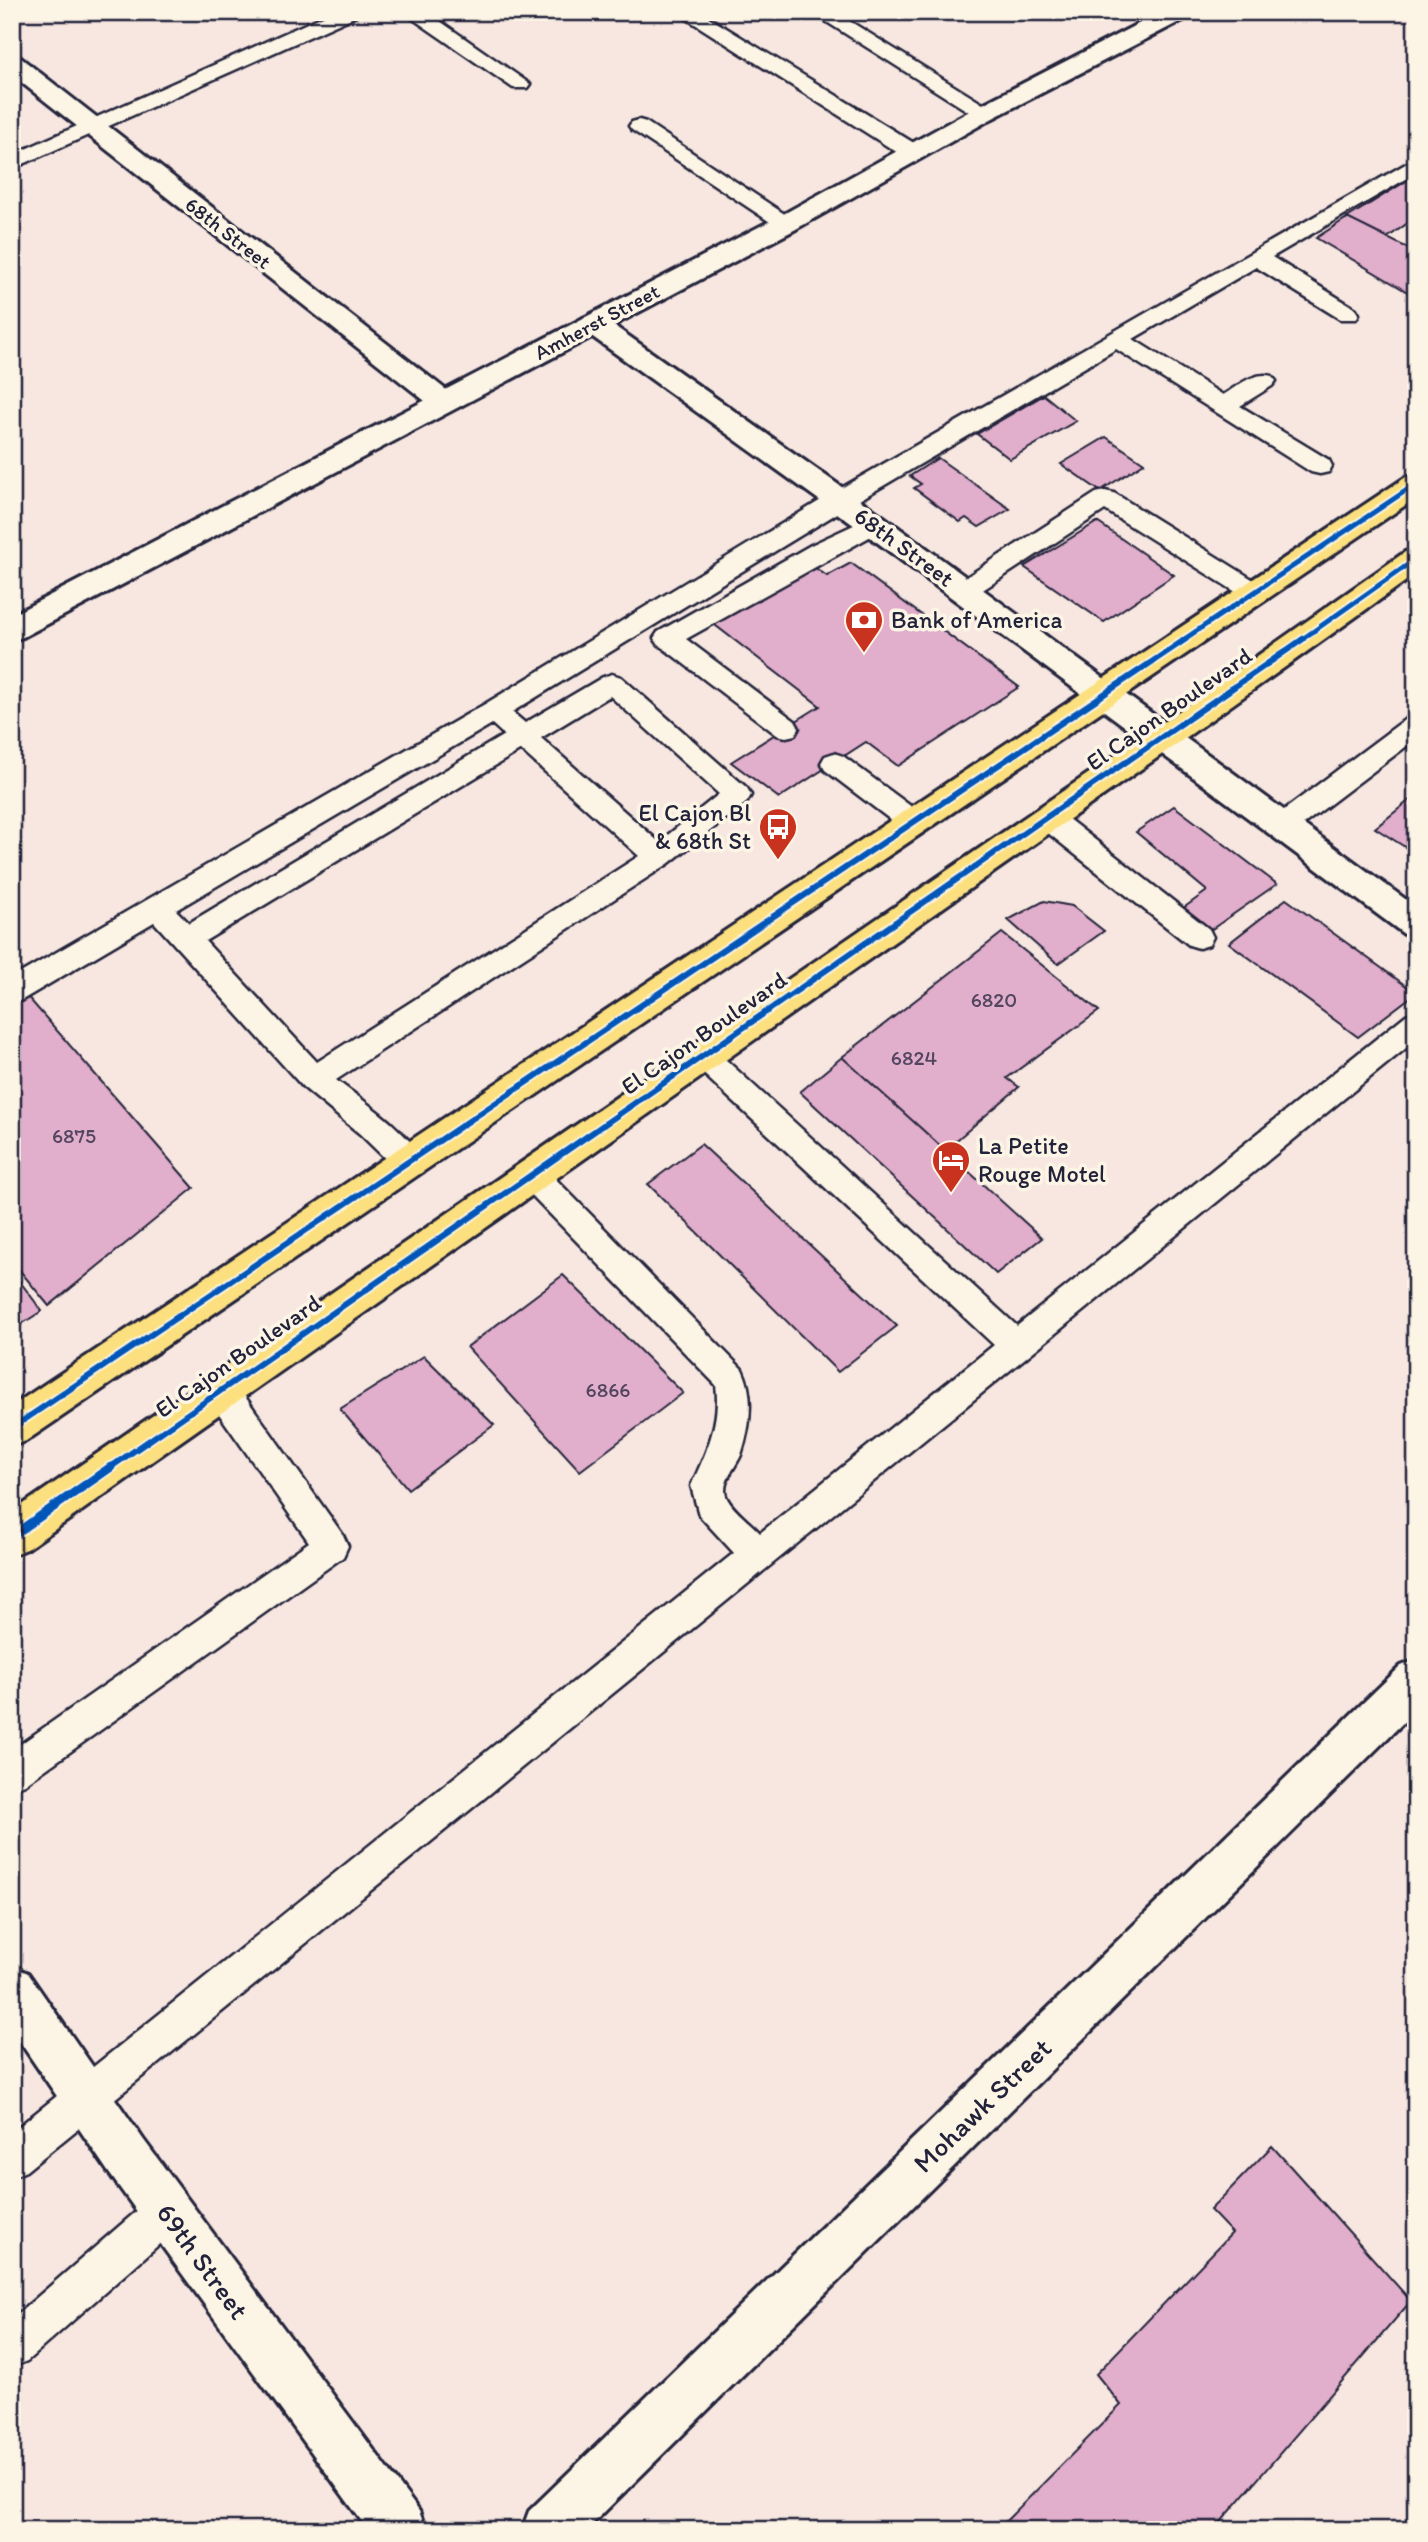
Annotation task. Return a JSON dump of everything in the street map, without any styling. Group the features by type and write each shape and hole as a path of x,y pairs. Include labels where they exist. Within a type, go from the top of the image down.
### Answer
{"main road":[{"name":"El Cajon Boulevard","path":"12,1428 1416,484"},
{"name":"El Cajon Boulevard","path":"12,1536 1163,738 1416,559"}],"street":[{"name":"Amherst Street","path":"12,629 786,223 984,113 1180,12"},
{"name":"68th Street","path":"12,63 444,402"},
{"name":"68th Street","path":"593,324 873,524 1416,925"},
{"name":"Mohawk Street","path":"548,2530 1416,1680"},
{"name":"69th Street","path":"12,1989 167,2211 400,2530"}],"lane":[{"path":"12,163 349,12"},
{"path":"413,12 520,84"},
{"path":"686,12 914,153"},
{"path":"821,12 984,113"},
{"path":"639,126 786,223"},
{"path":"12,992 494,711 840,500 1416,164"},
{"path":"1256,257 1348,314"},
{"path":"1116,339 1320,466"},
{"path":"1223,406 1264,381"},
{"path":"964,591 1105,499 1255,593"},
{"path":"786,727 667,638 873,524"},
{"path":"186,939 612,683 737,795 658,857 314,1079"},
{"path":"494,711 658,857"},
{"path":"1282,826 1416,725"},
{"path":"834,763 914,823"},
{"path":"1048,818 1199,937"},
{"path":"158,908 314,1079 371,1125 409,1162"},
{"path":"12,2157 1416,1023"},
{"path":"704,1057 1016,1345"},
{"path":"533,1175 731,1379 734,1405 724,1455 708,1486 711,1504 758,1555"},
{"path":"12,1772 331,1546 222,1391"},
{"path":"12,2346 167,2211"}],"building":[{"path":"1416,175 1416,217 1387,238 1347,218"},
{"path":"1347,218 1416,252 1416,297 1316,238"},
{"path":"1044,395 1076,421 1010,459 977,434"},
{"path":"1106,437 1144,463 1100,491 1061,464"},
{"path":"938,458 1010,509 979,527 966,518 960,522 914,488 921,484 910,476"},
{"path":"1097,522 1174,575 1104,622 1024,567"},
{"name":"Bank of America","path":"807,562 827,576 851,563 1019,687 898,766 866,742 779,798 731,762 820,706 711,622"},
{"path":"1416,795 1416,854 1375,828"},
{"path":"1174,806 1277,884 1209,931 1182,909 1207,891 1136,832"},
{"path":"1286,899 1416,993 1358,1037 1229,943"},
{"path":"1044,901 1072,906 1104,931 1058,964 1008,920"},
{"path":"1002,933 1099,1011 1007,1078 1019,1087 945,1150 842,1057"},
{"path":"26,995 194,1188 49,1306 12,1261 12,1003"},
{"name":"La Petite Rouge Motel","path":"842,1057 1042,1238 996,1274 800,1092"},
{"path":"701,1144 897,1326 838,1372 648,1184"},
{"path":"12,1271 42,1311 12,1330"},
{"path":"563,1275 683,1393 580,1471 467,1347"},
{"path":"424,1356 494,1425 408,1489 340,1409"},
{"path":"1272,2146 1411,2301 1214,2530 997,2530 1121,2405 1096,2374 1232,2233 1210,2210"}],"cycle path":[{"path":"12,1428 1416,484"},
{"path":"12,1536 1163,738 1416,559"}],"place":[{"name":"Bank of America","path":"864,654"},
{"name":"El Cajon Bl & 68th St","path":"778,861"},
{"name":"La Petite Rouge Motel","path":"951,1194"}]}
